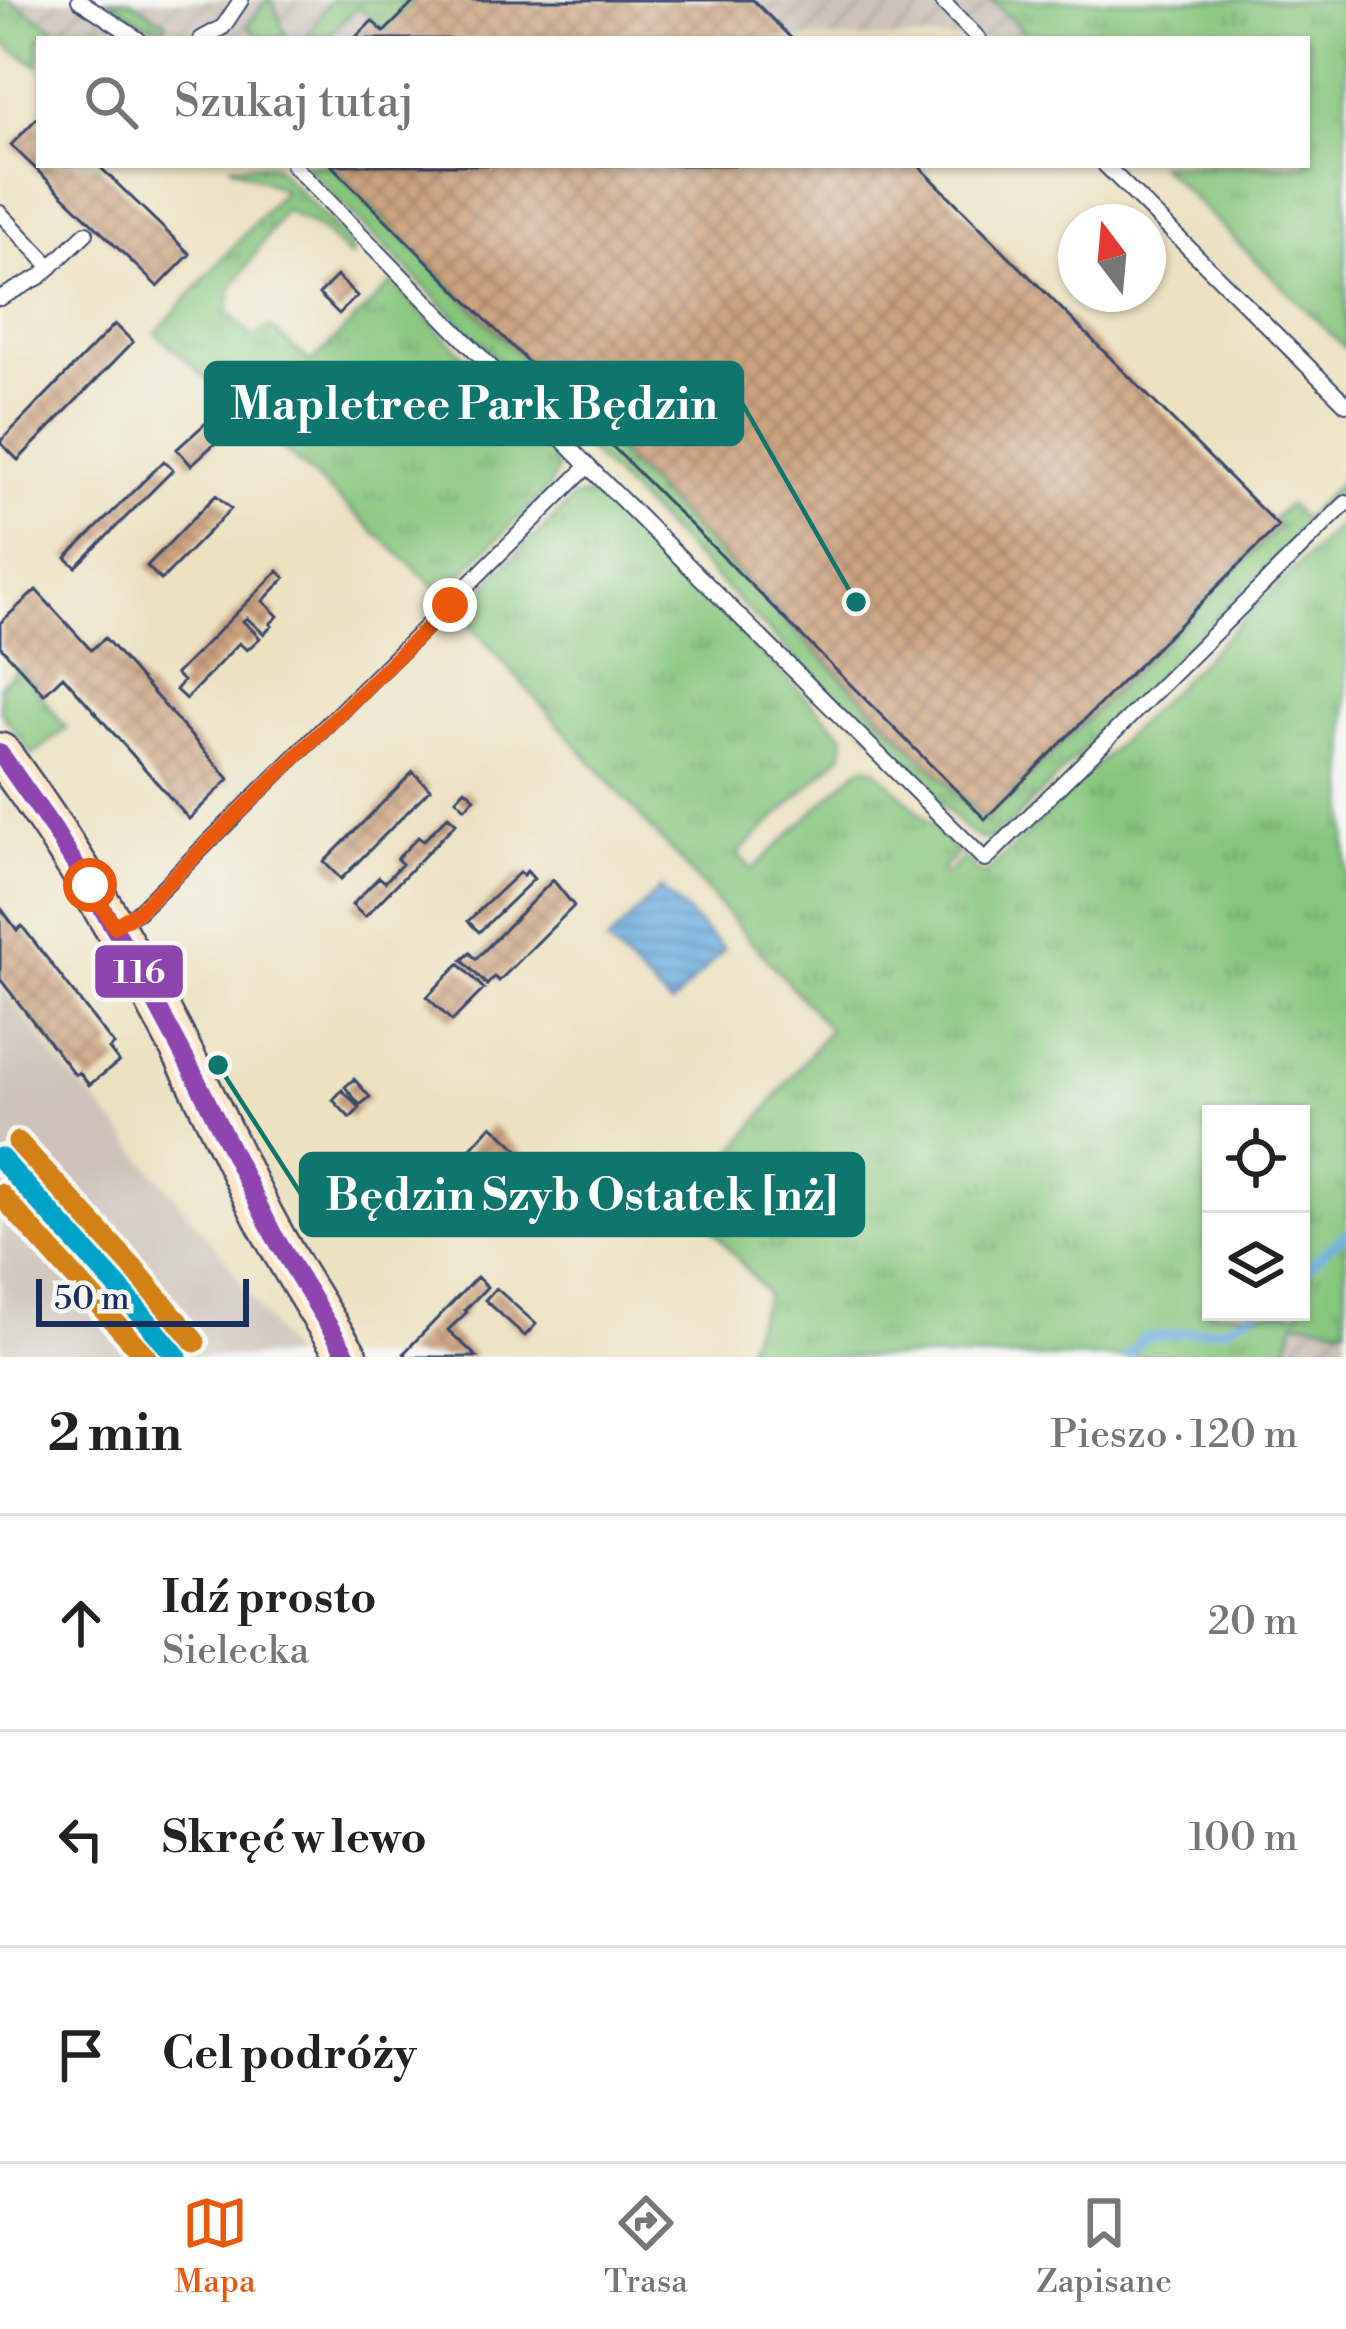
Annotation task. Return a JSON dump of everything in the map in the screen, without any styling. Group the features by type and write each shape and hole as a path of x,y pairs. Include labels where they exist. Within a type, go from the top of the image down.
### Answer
{"street":[{"path":"0,753 62,839 114,926 262,1214 348,1357"}],"lane":[{"path":"80,0 134,36"},
{"path":"206,36 223,27 241,0"},
{"path":"941,0 976,36"},
{"path":"296,168 985,860 1346,503"},
{"path":"1108,168 1346,404"},
{"path":"0,213 51,267"},
{"path":"0,298 41,276 86,233"},
{"path":"114,926 138,912 588,466"}],"shaded area":[{"path":"0,0 1016,0 1053,36 36,36 36,64 0,38"},
{"path":"0,986 222,1254 291,1357 10,1357 0,1345"},
{"path":"1295,1321 1346,1327 1346,1357 1286,1357"}],"green space":[{"path":"0,0 10,0 60,32 36,36 36,64 0,38"},
{"path":"108,0 130,0 167,23 164,28 142,22"},
{"path":"266,0 272,0 286,36 254,36 247,27"},
{"path":"331,0 415,0 384,31 358,6 328,36 307,36"},
{"path":"991,0 1346,0 1346,349 1162,168 1310,168 1310,36 1028,36"},
{"path":"236,168 276,168 352,244 350,257 320,229 285,210 232,288 227,311 252,337 270,327 311,363 392,283 550,442 557,470 549,488 442,593 156,333 284,190"},
{"path":"306,168 333,168 985,821 1279,527 1273,519 1288,505 1303,519 1345,482 1328,506 1001,833 987,839 965,828"},
{"path":"604,497 844,735 843,753 738,854 752,870 866,766 876,769 959,853 941,870 945,875 964,858 984,876 1346,518 1346,1327 1302,1321 1310,1321 1310,1105 1202,1105 1202,1321 1295,1321 1286,1357 742,1357 767,1294 692,1205 829,1029 458,611 574,498"},
{"path":"19,667 66,728 33,755 0,710 0,686"}],"water":[{"path":"660,888 724,949 671,1005 607,943"}],"building":[{"path":"416,0 753,0 789,36 357,36 372,21 384,32"},
{"path":"36,119 36,168 101,168 190,254 158,287 11,145"},
{"path":"334,168 921,168 1058,305 1058,312 1065,312 1278,526 985,819"},
{"path":"337,276 357,296 339,314 319,294"},
{"path":"115,324 133,342 18,460 0,442"},
{"path":"217,413 232,428 191,465 177,449"},
{"path":"164,461 173,470 76,567 66,558"},
{"path":"216,495 231,509 161,580 147,566"},
{"path":"278,571 285,578 263,601 278,616 272,626 264,634 247,618 243,621 260,638 247,650 239,643 186,699 176,690 183,681 176,674"},
{"path":"36,590 91,650 105,638 229,779 189,819 63,676 44,694 0,646 0,623"},
{"path":"413,772 430,789 341,879 324,862"},
{"path":"465,789 475,798 465,808 456,799"},
{"path":"448,816 456,823 365,917 352,905 379,877 385,882 402,864 397,859 418,837 423,841"},
{"path":"527,871 534,879 479,932 468,921 520,872 523,876"},
{"path":"553,880 574,906 499,981 494,977 487,985 462,960 470,953 476,959"},
{"path":"0,907 17,930 22,926 114,1045 109,1049 119,1062 89,1085 79,1072 75,1075 0,979"},
{"path":"459,964 484,989 452,1021 427,997"},
{"path":"354,1079 370,1097 360,1105 345,1087"},
{"path":"342,1090 360,1108 350,1118 333,1100"},
{"path":"492,1125 551,1181 508,1224 487,1212 499,1199 458,1162"},
{"path":"477,1277 487,1287 448,1330 477,1357 408,1357 404,1353"},
{"path":"496,1288 536,1324 525,1336 485,1300"}],"waterway":[{"path":"1310,1265 1346,1233"},
{"path":"1127,1357 1143,1338 1225,1327 1237,1321"}],"transit line":[{"name":"116","path":"0,753 128,951 273,1234 348,1357"},
{"path":"18,1142 195,1342"},
{"path":"0,1158 177,1357"},
{"path":"0,1194 146,1357"}],"place":[{"name":"Mapletree Park Będzin","path":"856,602"},
{"name":"Będzin Szyb Ostatek [nż]","path":"218,1065"}],"route":[{"path":"90,885 114,926 138,912 450,605"}]}
